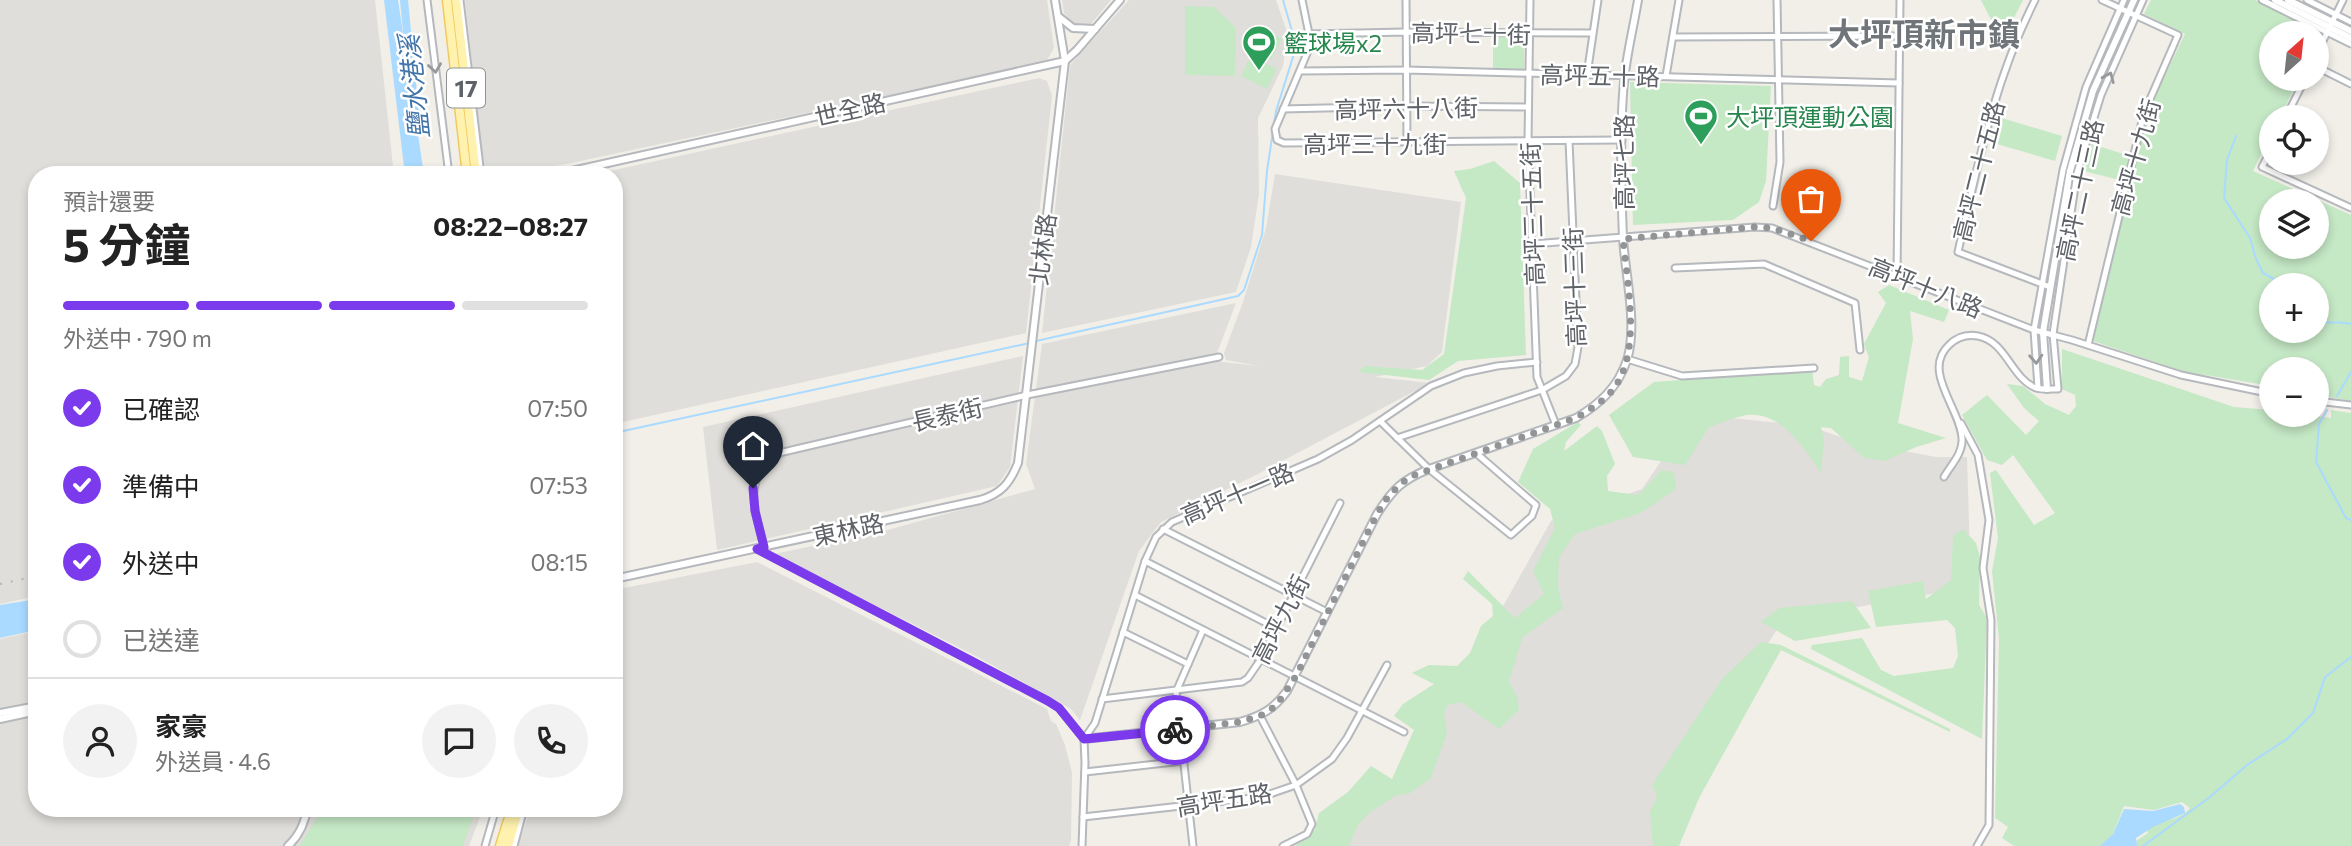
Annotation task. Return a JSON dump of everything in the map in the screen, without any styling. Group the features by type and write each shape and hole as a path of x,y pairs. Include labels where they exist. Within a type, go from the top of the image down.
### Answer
{"main road":[{"name":"17","path":"447,0 466,166"},
{"name":"17","path":"458,0 477,166"},
{"path":"500,846 509,817"},
{"path":"511,846 519,817"}],"street":[{"path":"427,0 448,166"},
{"name":"北林路","path":"999,493 1012,478 1018,463 1065,61 1055,0"},
{"path":"1065,61 1120,0"},
{"name":"高坪三十九街","path":"1302,0 1309,34 1308,51 1275,129 1277,140 1284,143 1407,144 1622,140"},
{"path":"1406,0 1407,144"},
{"name":"高坪三十五街","path":"1530,0 1528,142 1537,377 1556,425"},
{"path":"1587,75 1598,0"},
{"name":"高坪七路","path":"1260,716 1276,706 1296,676 1377,514 1389,495 1402,482 1430,469 1576,418 1594,407 1612,390 1627,359 1631,330 1623,239 1622,140 1625,75 1638,0"},
{"path":"1667,76 1679,0"},
{"path":"1773,206 1780,162 1777,0"},
{"path":"1897,276 1900,0"},
{"name":"高坪二十五路","path":"2035,0 2015,40 1991,112 1958,252 2050,286"},
{"path":"2102,0 2120,7"},
{"name":"高坪二十三路","path":"2038,388 2034,330 2063,170 2085,87 2124,0"},
{"name":"高坪二十三路","path":"2134,0 2093,91 2070,172 2043,332 2047,389 2058,389 2053,334 2077,173 2101,95 2143,0"},
{"path":"2262,0 2330,27 2351,31"},
{"path":"2275,0 2351,38"},
{"path":"2288,0 2351,44"},
{"path":"2307,0 2351,22"},
{"path":"2330,27 2343,0"},
{"name":"高坪十九街","path":"2088,345 2144,113 2178,36 2120,7"},
{"path":"1058,16 1073,29 1095,29"},
{"name":"高坪七十街","path":"1309,34 1592,33"},
{"path":"1673,37 1900,36"},
{"name":"世全路","path":"594,166 1065,61"},
{"name":"高坪五十路","path":"1300,71 1406,70 1899,83"},
{"path":"2329,73 2351,84"},
{"name":"高坪六十八街","path":"1283,109 1528,107"},
{"name":"高坪十三街","path":"1397,438 1542,390 1566,376 1575,364 1578,347 1569,141"},
{"path":"2279,175 2351,208"},
{"name":"高坪十八路","path":"1532,244 1755,227 1772,228 2034,330 2181,375 2259,391"},
{"path":"1675,268 1764,264 1821,287 1855,303 1860,350"},
{"path":"1977,846 1989,825 1991,620 1983,568 1989,520 1978,455 1940,378 1942,350 1955,339 1972,335 1988,338 2000,348 2027,382 2047,389"},
{"name":"長泰街","path":"761,548 753,488 762,468 779,453 1027,395 1219,357"},
{"path":"1627,359 1682,376 1814,368"},
{"name":"高坪十一路","path":"1082,846 1084,739 1095,723 1150,547 1163,529 1171,522 1212,503 1318,459 1431,386 1464,373 1537,362"},
{"path":"2329,402 2351,405"},
{"path":"1944,477 1960,452 1962,439 1957,414"},
{"path":"1380,421 1430,469 1511,535 1532,516 1536,505 1476,453"},
{"name":"東林路","path":"623,577 980,500 999,493"},
{"name":"高坪九街","path":"1102,699 1176,692 1242,682 1248,678 1261,659 1340,503"},
{"path":"1163,529 1327,612"},
{"path":"761,548 1048,701 1059,708 1084,739 1240,722 1260,716 1296,785 1312,824 1307,834 1283,846"},
{"path":"1145,561 1276,628"},
{"path":"1135,595 1405,732"},
{"path":"1194,846 1176,692 1203,630"},
{"path":"1123,632 1188,664"},
{"name":"高坪五路","path":"1083,817 1261,797 1296,785 1332,759 1387,665"},
{"path":"21,701 23,711"},
{"path":"0,719 28,709"},
{"path":"0,713 28,711"},
{"path":"1085,772 1183,761"},
{"path":"288,846 295,839 305,817"},
{"path":"485,846 493,817"}],"shaded area":[{"path":"0,0 375,0 393,166 28,166 28,598 0,604"},
{"path":"465,0 1047,0 1054,48 1046,62 555,166 486,166 483,163"},
{"path":"1062,0 1111,0 1091,24 1074,24 1064,13"},
{"path":"1129,0 1276,0 1287,32 1283,66 1258,118 1259,194 1251,247 1236,292 1042,333 1070,65"},
{"path":"1039,78 1047,81 1052,96 1026,333 623,422 623,168"},
{"path":"1275,174 1461,202 1442,352 1427,366 1375,377 1430,383 1161,522 1139,551 1080,720 1071,709 976,656 774,554 884,531 1035,489 1026,464 1042,344 1236,303 1214,361 1259,366 1226,360 1224,353 1266,228"},
{"path":"1023,356 1010,467 997,486 717,550 703,427"},
{"path":"1693,414 1809,426 1855,442 1936,457 1967,457 1971,587 1783,620 1670,796 1659,846 1337,846 1392,787 1498,615 1551,521 1642,489"},
{"path":"757,562 1047,709 1065,745 1072,773 1069,846 518,846 527,817 623,817 623,588"},
{"path":"28,633 28,817 480,817 469,846 0,846 0,639"}],"green space":[{"path":"1981,0 2023,0 2002,41"},
{"path":"2151,0 2255,0 2296,21 2259,21 2259,91 2293,91 2286,105 2259,105 2259,159 2253,171 2293,189 2259,189 2259,259 2329,259 2329,205 2351,215 2351,401 2329,397 2329,357 2259,357 2259,384 2182,371 2093,341 2147,113 2185,34 2144,14"},
{"path":"1185,6 1214,7 1236,28 1235,76 1185,75"},
{"path":"1271,34 1282,39 1271,60 1260,55"},
{"path":"1493,36 1524,37 1524,69 1493,69"},
{"name":"籃球場x2","path":"1251,56 1277,69 1267,89 1241,76"},
{"name":"大坪頂運動公園","path":"1630,82 1771,86 1766,181 1759,202 1733,220 1633,225"},
{"path":"1998,117 2062,136 2055,161 1990,142"},
{"path":"2091,144 2127,155 2129,158 2123,181 2084,171"},
{"path":"1494,161 1520,183 1526,355 1458,361 1429,380 1359,372 1364,366 1422,370 1444,354 1466,198 1454,171"},
{"path":"1889,285 1949,310 1944,322 1910,311 1913,339 1898,423 1946,438 1916,447 1885,461 1864,458 1831,428 1821,427 1824,440 1821,473 1799,443 1781,425 1759,415 1747,415 1709,427 1685,465 1633,457 1609,415 1654,382 1812,370 1814,385 1820,387 1826,379 1839,375 1840,357 1849,356 1849,377 1862,381 1869,357 1864,344 1886,303 1878,292"},
{"path":"2062,349 2234,407 2259,409 2259,427 2329,427 2331,410 2351,413 2351,846 2134,846 2133,843 2148,833 2144,825 2175,818 2186,812 2190,808 2182,802 2154,810 2124,806 2110,841 2104,846 2014,846 2002,838 2008,827 1995,818 1999,639 1992,571 1998,538 1990,473 1996,470 2034,525 2055,513 2013,455 2002,465 1987,460 1962,415 1987,395 2026,435 2039,421 2024,408 2007,384 2023,386 2045,404 2069,415 2076,406 2075,395 2062,389"},
{"path":"1578,422 1581,425 1566,442 1564,451 1597,426 1602,431 1615,464 1607,476 1608,491 1638,495 1662,470 1674,472 1676,489 1641,513 1575,534 1559,557 1558,587 1563,608 1522,638 1509,682 1517,696 1519,710 1499,729 1461,702 1447,705 1444,716 1447,733 1431,778 1410,793 1395,796 1369,813 1358,825 1349,846 1295,846 1315,830 1319,813 1348,792 1371,766 1392,779 1414,730 1394,716 1403,704 1434,684 1412,673 1429,665 1457,666 1470,653 1481,626 1493,616 1492,604 1463,579 1468,571 1515,618 1544,594 1533,571 1555,528 1550,509 1518,482 1533,449"},
{"path":"1963,529 1976,543 1980,557 1979,605 1987,618 1982,739 1811,649 1812,645 1862,638 1881,670 1894,676 1953,668 1958,656 1955,628 1947,620 1876,627 1868,591 1923,581 1926,599 1951,580 1953,536"},
{"path":"1852,601 1871,628 1795,641 1761,622 1779,608"},
{"path":"1761,642 1781,645 1950,729 1950,732 1781,650 1699,798 1679,846 1653,846 1650,812 1657,797 1652,785 1722,679"},
{"path":"473,817 463,846 299,846 317,818"}],"water":[{"path":"384,0 398,0 423,166 404,166"},
{"path":"28,600 28,632 0,638 0,605"},
{"path":"2180,804 2185,813 2136,838 2137,846 2100,846 2113,834 2124,809 2153,811"}],"waterway":[{"name":"鹽水港溪","path":"404,0 416,126"},
{"path":"1036,341 1238,296 1244,290 1262,235 1267,171 1276,111 1293,57 1294,38 1283,0"},
{"path":"2236,136 2227,160 2224,198 2250,238 2263,273"},
{"path":"2329,323 2351,324"},
{"path":"623,431 1030,343"},
{"path":"2337,396 2351,372"},
{"path":"2319,427 2316,462 2346,518 2351,520"},
{"path":"2143,846 2210,797 2247,765 2287,739 2313,713 2325,677 2351,657"}],"railway":[{"path":"0,584 28,578"}],"way so far":[{"path":"1175,730 1240,722 1260,716 1276,706 1296,676 1377,514 1389,495 1402,482 1430,469 1576,418 1594,407 1612,390 1627,359 1631,330 1623,239 1755,227 1772,228 1811,241"}],"place":[{"name":"籃球場x2","path":"1259,72"},
{"name":"大坪頂運動公園","path":"1701,146"}],"district":[{"name":"大坪頂新市鎮","path":"1924,33"}],"route":[{"path":"753,488 755,511 764,547 757,549 1048,701 1059,708 1084,739 1175,730"}]}
